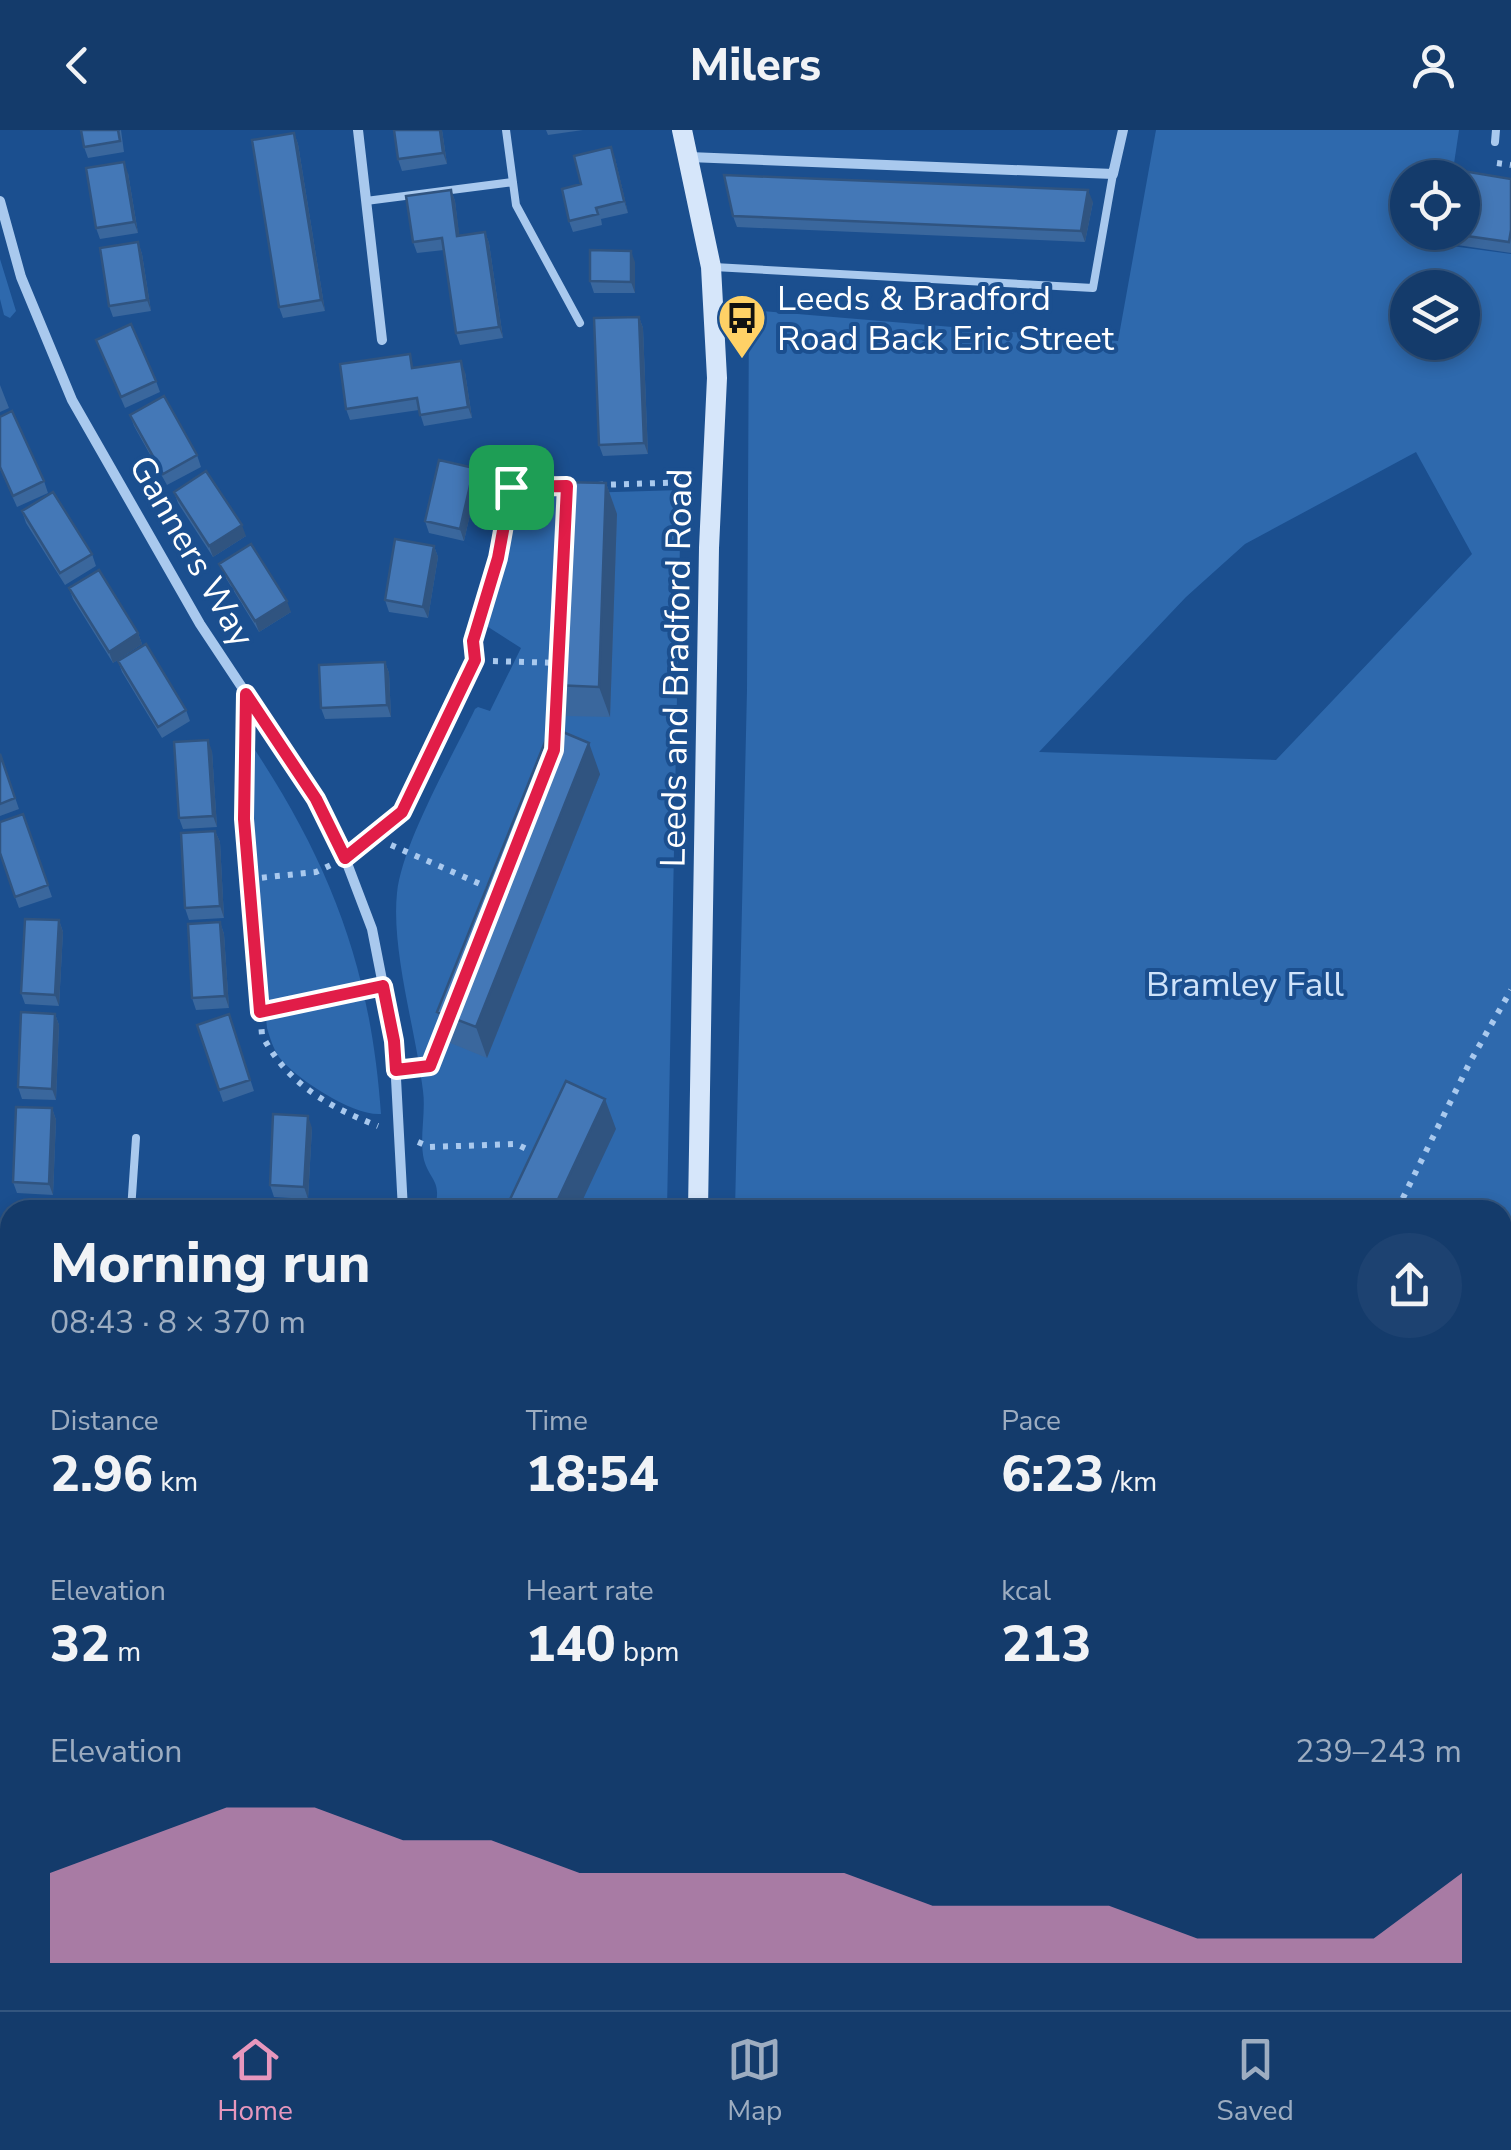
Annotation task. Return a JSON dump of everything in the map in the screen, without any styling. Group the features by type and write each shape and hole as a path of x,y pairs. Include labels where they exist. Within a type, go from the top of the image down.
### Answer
{"main road":[{"name":"Leeds and Bradford Road","path":"682,130 711,266 717,378 698,1200"}],"street":[{"path":"358,130 382,340"},
{"path":"689,157 1112,174 1123,130"},
{"name":"Ganners Way","path":"0,201 20,277 72,400 200,624 316,799 345,858 372,929 394,1041 402,1200"},
{"path":"345,858 402,812 475,660"}],"lane":[{"path":"506,130 516,205 580,323"},
{"path":"1495,142 1496,130"},
{"path":"711,266 1093,288 1112,174"},
{"path":"366,201 513,182"},
{"path":"132,1200 136,1138"}],"path":[{"path":"585,485 712,482"},
{"path":"558,664 475,660 473,641 498,558 511,487 567,486 566,505"},
{"path":"554,750 560,644"},
{"path":"246,694 244,819 262,1035 275,1061 340,1111 430,1147 516,1144 546,1159"},
{"path":"371,837 499,892"},
{"path":"249,878 316,872 345,858"},
{"path":"260,1012 383,986"},
{"path":"1402,1200 1470,1062 1511,990"},
{"path":"396,1070 430,1066 453,1010"}],"green space":[{"name":"Bramley Fall","path":"1156,130 1459,130 1455,160 1390,160 1390,250 1480,250 1511,254 1511,1200 735,1200 747,690 749,310 1118,341","holes":["1416,452 1472,554 1276,760 1039,752 1186,597 1245,544"]},
{"path":"0,259 16,311 10,318 4,315 0,299"},
{"path":"681,490 667,1200 436,1200 435,1182 424,1160 423,1091 401,965 397,893 418,826 475,709 490,711 521,648 482,623 500,570 515,495","holes":["562,759 600,774 486,1057 448,1041"]},
{"path":"255,750 306,837 344,923 368,1014 381,1114 341,1103 311,1085 279,1057 267,1028 247,823 248,755"}],"building":[{"path":"81,130 118,130 120,141 84,147"},
{"path":"394,130 440,130 443,153 398,159"},
{"path":"294,133 321,300 279,307 252,140"},
{"path":"611,147 624,201 596,208 598,214 569,221 562,189 581,184 574,156"},
{"path":"124,162 134,222 96,228 86,168"},
{"path":"1480,174 1511,179 1509,242 1480,238"},
{"path":"724,175 1088,190 1081,231 733,216"},
{"path":"451,190 457,236 485,232 499,327 456,333 442,238 413,242 406,196"},
{"path":"138,242 147,300 109,306 100,248"},
{"path":"590,250 631,251 631,282 590,281"},
{"path":"639,317 644,443 599,445 594,318"},
{"path":"131,324 156,381 121,397 96,340"},
{"path":"410,354 412,368 461,361 468,407 420,415 417,398 346,409 340,364"},
{"path":"164,396 197,455 163,474 130,415"},
{"path":"12,411 44,481 13,496 0,467 0,417"},
{"path":"439,460 474,468 460,529 425,521"},
{"path":"206,471 242,525 209,546 174,492"},
{"path":"560,482 606,483 599,687 554,685"},
{"path":"53,492 92,554 60,573 22,511"},
{"path":"395,539 434,546 423,607 385,600"},
{"path":"251,544 287,601 255,621 219,564"},
{"path":"99,570 138,633 109,652 69,588"},
{"path":"146,644 186,710 158,727 118,661"},
{"path":"385,662 387,705 321,708 319,665"},
{"path":"551,727 589,743 476,1027 437,1012"},
{"path":"208,740 213,816 179,818 174,742"},
{"path":"0,754 15,798 0,804"},
{"path":"23,814 48,885 15,897 0,853 0,822"},
{"path":"215,831 220,906 185,908 181,833"},
{"path":"25,919 59,920 55,995 21,993"},
{"path":"220,922 225,996 192,998 188,924"},
{"path":"21,1012 55,1014 52,1089 18,1087"},
{"path":"229,1014 250,1080 219,1090 197,1025"},
{"path":"566,1081 605,1099 558,1200 510,1200"},
{"path":"16,1107 52,1108 49,1184 13,1182"},
{"path":"273,1114 308,1116 304,1187 270,1185"}],"place":[{"name":"Leeds & Bradford Road Back Eric Street","path":"742,360"}],"route":[{"path":"567,486 554,750 430,1066 396,1070 383,986 260,1012 244,819 246,694 316,799 345,858 402,812 475,660 473,641 498,558 511,487 567,486"}]}
